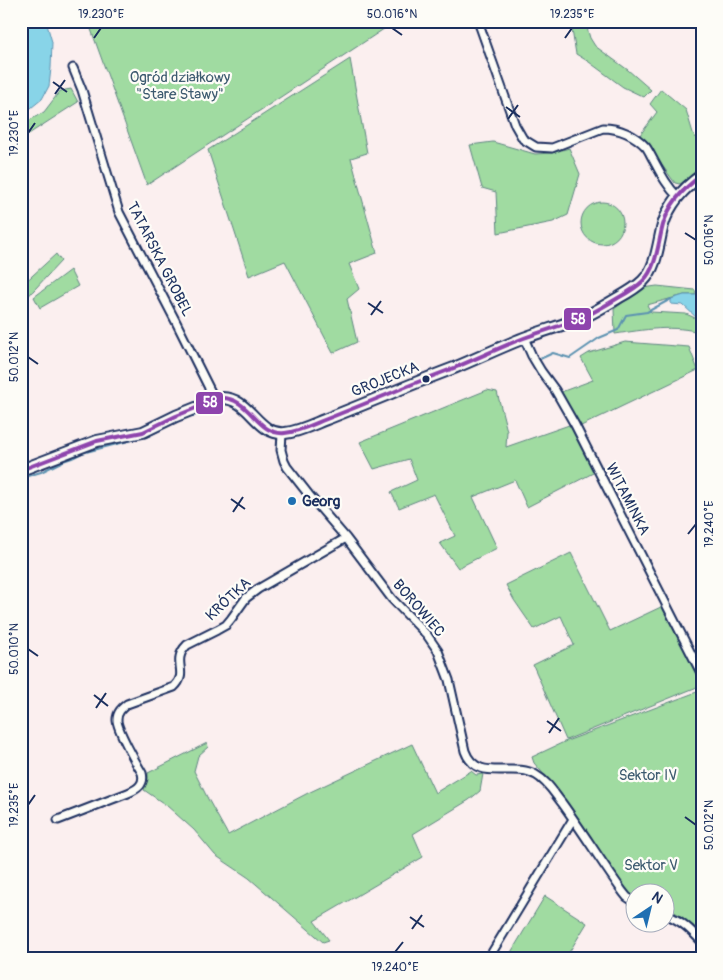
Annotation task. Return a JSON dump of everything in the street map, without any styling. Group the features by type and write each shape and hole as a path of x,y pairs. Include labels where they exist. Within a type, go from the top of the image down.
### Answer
{"street":[{"path":"478,21 515,125 523,138 536,147 552,148 603,128 622,131 646,147 667,185 678,197"},
{"name":"TATARSKA GROBEL","path":"73,68 82,90 119,212 215,400"},
{"name":"GROJECKA","path":"282,434 290,433 524,338 589,314 632,290 648,276 658,251 664,222 670,210 678,197 702,174"},
{"name":"WITAMINKA","path":"524,338 541,371 555,390 575,425 702,675"},
{"path":"21,470 97,441 143,432 215,400 226,398 237,401 272,431 282,434"},
{"name":"BOROWIEC","path":"282,434 281,450 287,467 346,538 392,599 427,636 438,651 449,680 465,751 469,760 482,769 524,771 537,775 547,783 626,896"},
{"name":"KRÓTKA","path":"58,820 128,793 137,789 141,784 143,779 142,773 118,725 117,716 127,704 177,684 181,677 180,657 186,645 226,624 243,601 258,589 346,538"},
{"path":"488,959 573,819"},
{"path":"676,920 702,942"}],"green space":[{"name":"Ogród działkowy \"Stare Stawy\"","path":"88,21 396,21 147,185"},
{"path":"573,21 585,21 590,38 595,46 628,70 651,90 644,97 623,87 576,54 572,30"},
{"path":"350,59 367,153 351,158 377,253 349,264 359,289 347,299 357,342 333,353 285,261 249,276 208,150"},
{"path":"71,89 78,102 21,139 21,125 44,112 60,91"},
{"path":"661,89 686,110 693,133 702,149 702,168 680,184 675,183 640,135 657,112 650,104"},
{"path":"493,142 535,154 552,153 569,148 580,174 568,215 553,222 498,233 496,192 482,188 470,145"},
{"path":"598,202 606,202 617,208 623,223 617,238 606,244 598,244 587,238 581,227 581,219 587,208"},
{"path":"56,254 61,261 21,304 21,286"},
{"path":"70,270 78,286 40,308 34,297"},
{"path":"657,286 695,290 696,295 684,295 647,305 651,312 686,314 702,321 702,333 670,328 615,334 614,309 643,288"},
{"path":"625,342 689,347 698,370 581,426 561,392 593,380 581,358 589,353"},
{"path":"487,390 497,392 507,431 506,447 572,424 595,472 527,507 515,480 473,497 497,548 458,568 440,543 455,536 434,494 399,508 391,492 417,480 409,459 374,469 360,442"},
{"path":"571,553 610,631 663,606 702,681 702,685 566,740 533,665 574,645 561,616 534,629 506,585"},
{"name":"Sektor IV","path":"702,690 702,935 690,923 676,914 676,882 626,882 626,889 561,794 534,763 532,757 564,742"},
{"path":"207,743 208,747 198,756 194,771 228,835 308,793 412,744 435,793 471,771 476,775 483,774 480,791 469,800 413,834 423,857 314,921 329,940 323,942 249,878 215,855 194,830 166,805 144,790 148,780 148,773"},
{"path":"545,896 587,923 565,959 507,959"}],"water":[{"path":"21,21 46,21 52,42 49,86 42,99 21,116"},
{"path":"684,295 702,296 702,321 683,305 671,304 671,299"}],"waterway":[{"path":"540,359 553,353 570,358 599,338 618,330 626,315 647,312 671,299"},
{"path":"193,416 219,405"},
{"path":"21,478 41,472 82,453 148,436 173,423"}],"transit line":[{"name":"58","path":"21,470 97,441 143,432 221,398 231,399 239,403 267,429 285,433 295,431 524,338 588,315 631,290 648,275 654,262 663,225 669,210 684,191 702,175"}],"place":[{"name":"Georg","path":"292,501"}],"park label":[{"name":"Sektor V","path":"651,865"}]}
